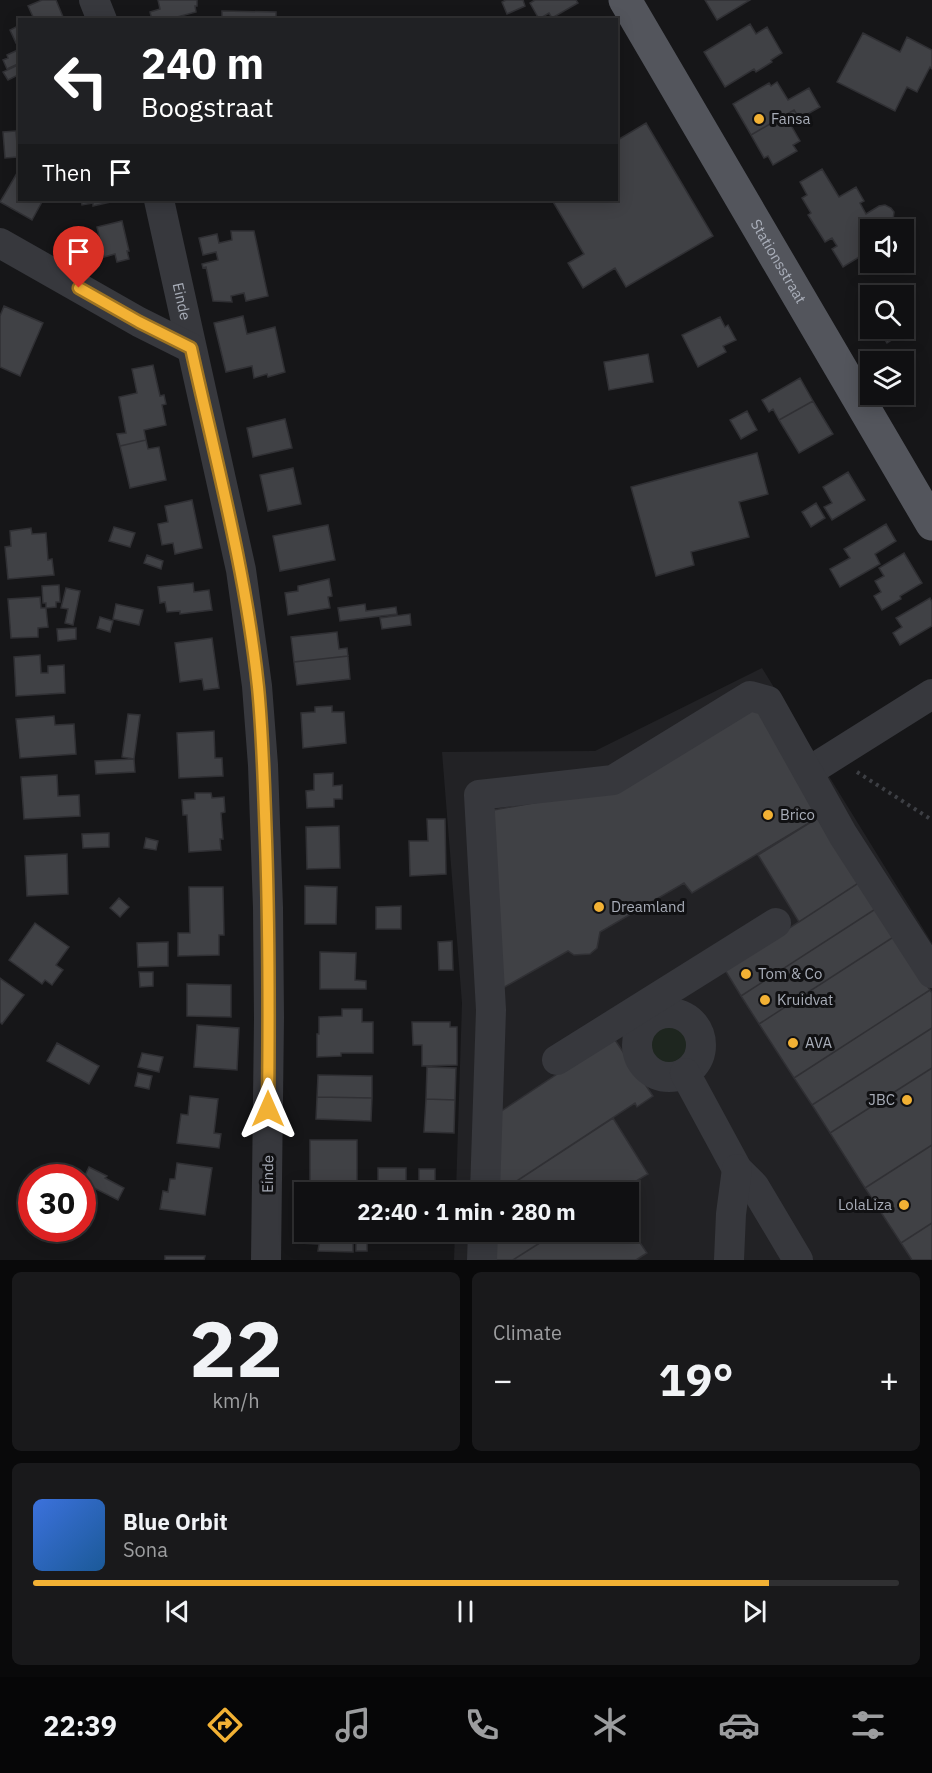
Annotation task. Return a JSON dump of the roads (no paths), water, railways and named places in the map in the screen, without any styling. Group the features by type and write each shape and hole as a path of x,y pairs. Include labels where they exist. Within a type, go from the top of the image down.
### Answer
{"main road":[{"name":"Stationsstraat","path":"625,0 932,524"}],"street":[{"path":"94,0 101,18"},
{"name":"Einde","path":"159,201 241,570 258,686 268,908 266,1260"},
{"path":"0,243 139,322 191,348"},
{"path":"808,772 932,694"},
{"path":"484,1182 490,1010 478,795 613,780 750,696 768,701 843,835 932,973"},
{"path":"557,1060 649,1011 776,923"},
{"path":"649,1011 675,1013 686,1017 700,1034 701,1053 698,1061 686,1073 678,1077 663,1077 655,1075 643,1065 639,1058 637,1042 649,1011"},
{"path":"686,1073 737,1170 754,1186 798,1260"},
{"path":"729,1260 731,1214 737,1170"},
{"path":"482,1260 483,1242"}],"place":[{"name":"Fansa","path":"759,119"},
{"name":"Brico","path":"768,815"},
{"name":"Dreamland","path":"599,907"},
{"name":"Tom & Co","path":"746,974"},
{"name":"Kruidvat","path":"765,1000"},
{"name":"AVA","path":"793,1043"},
{"name":"JBC","path":"907,1100"},
{"name":"LolaLiza","path":"904,1205"}]}
